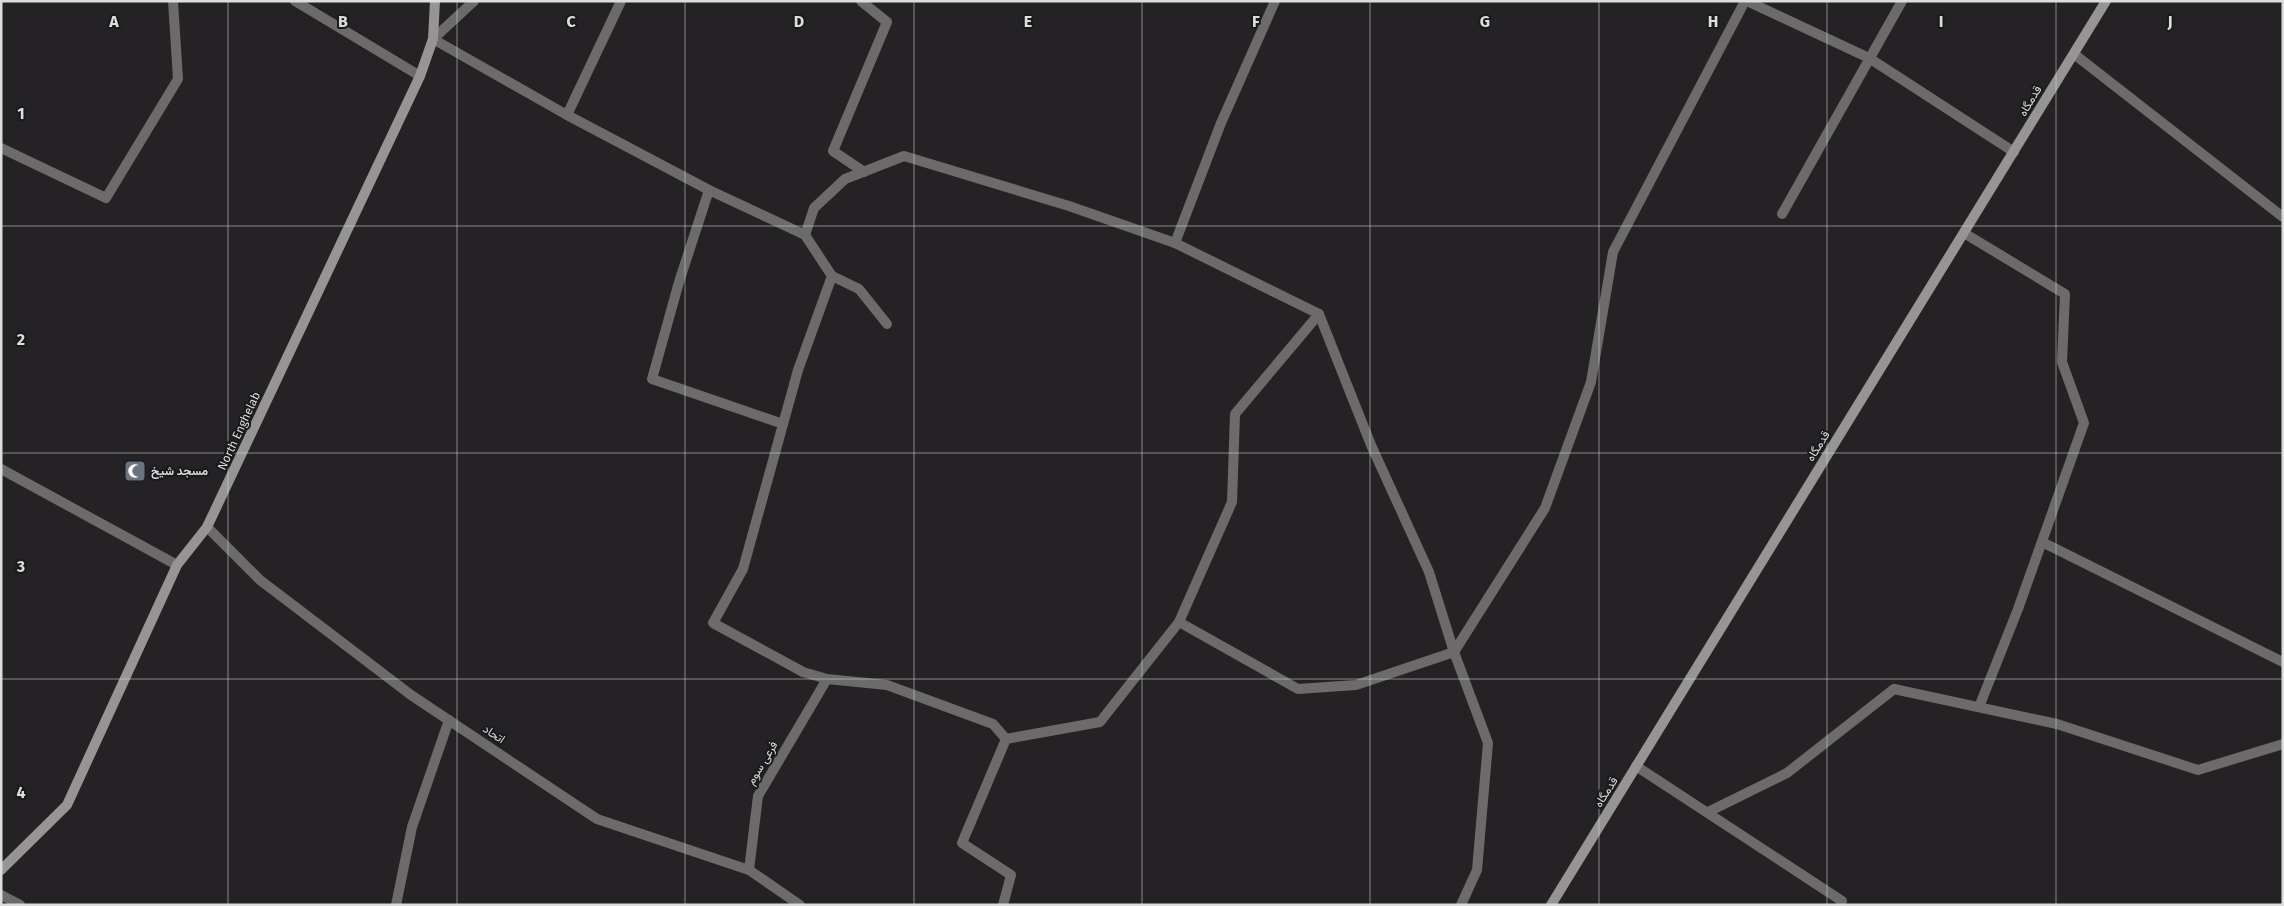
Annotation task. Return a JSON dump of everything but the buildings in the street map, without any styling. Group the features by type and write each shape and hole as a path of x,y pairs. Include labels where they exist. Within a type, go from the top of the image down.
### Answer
{"main road":[{"name":"North Enghelab","path":"1,870 67,805 177,565 207,527 420,76 433,39 435,1"},
{"name":"قدمگاه","path":"1551,905 2106,1"}],"street":[{"path":"1,148 106,198 178,79 172,1"},
{"path":"295,1 420,76"},
{"path":"474,1 433,39 567,115 709,190 806,235 832,276 859,289 887,324"},
{"path":"567,115 621,1"},
{"path":"861,1 887,22 833,151 864,172"},
{"path":"1175,243 1221,123 1275,1"},
{"path":"1179,622 1298,689 1356,685 1454,652 1545,508 1592,382 1613,252 1746,1 1869,58 2014,152"},
{"path":"1782,214 1902,1"},
{"path":"2074,54 2283,216"},
{"path":"806,235 814,208 845,179 904,156 1069,206 1175,243 1319,314 1371,445 1429,572 1454,652 1488,743 1478,870 1461,905"},
{"path":"709,190 679,282 652,379 783,424"},
{"path":"1964,233 2065,294 2062,362 2084,423 2042,542 1979,708"},
{"path":"832,276 798,370 743,569 713,623 803,672 827,678 887,684 993,724 1006,739"},
{"path":"1006,739 1100,722 1179,622 1232,502 1235,414 1319,314"},
{"path":"1,469 177,565"},
{"name":"اتحاد","path":"207,527 260,580 411,694 596,819 749,870 800,905"},
{"path":"2042,542 2283,662"},
{"name":"فرعی سوم","path":"749,870 758,796 827,678"},
{"path":"1708,812 1787,773 1894,689 2057,724 2198,770 2283,744"},
{"path":"396,905 412,827 449,720"},
{"path":"1003,905 1011,874 962,843 1006,739"},
{"path":"1636,766 1842,901"},
{"path":"1,894 20,905"}],"place":[{"name":"مسجد شیخ","path":"135,471"}]}
